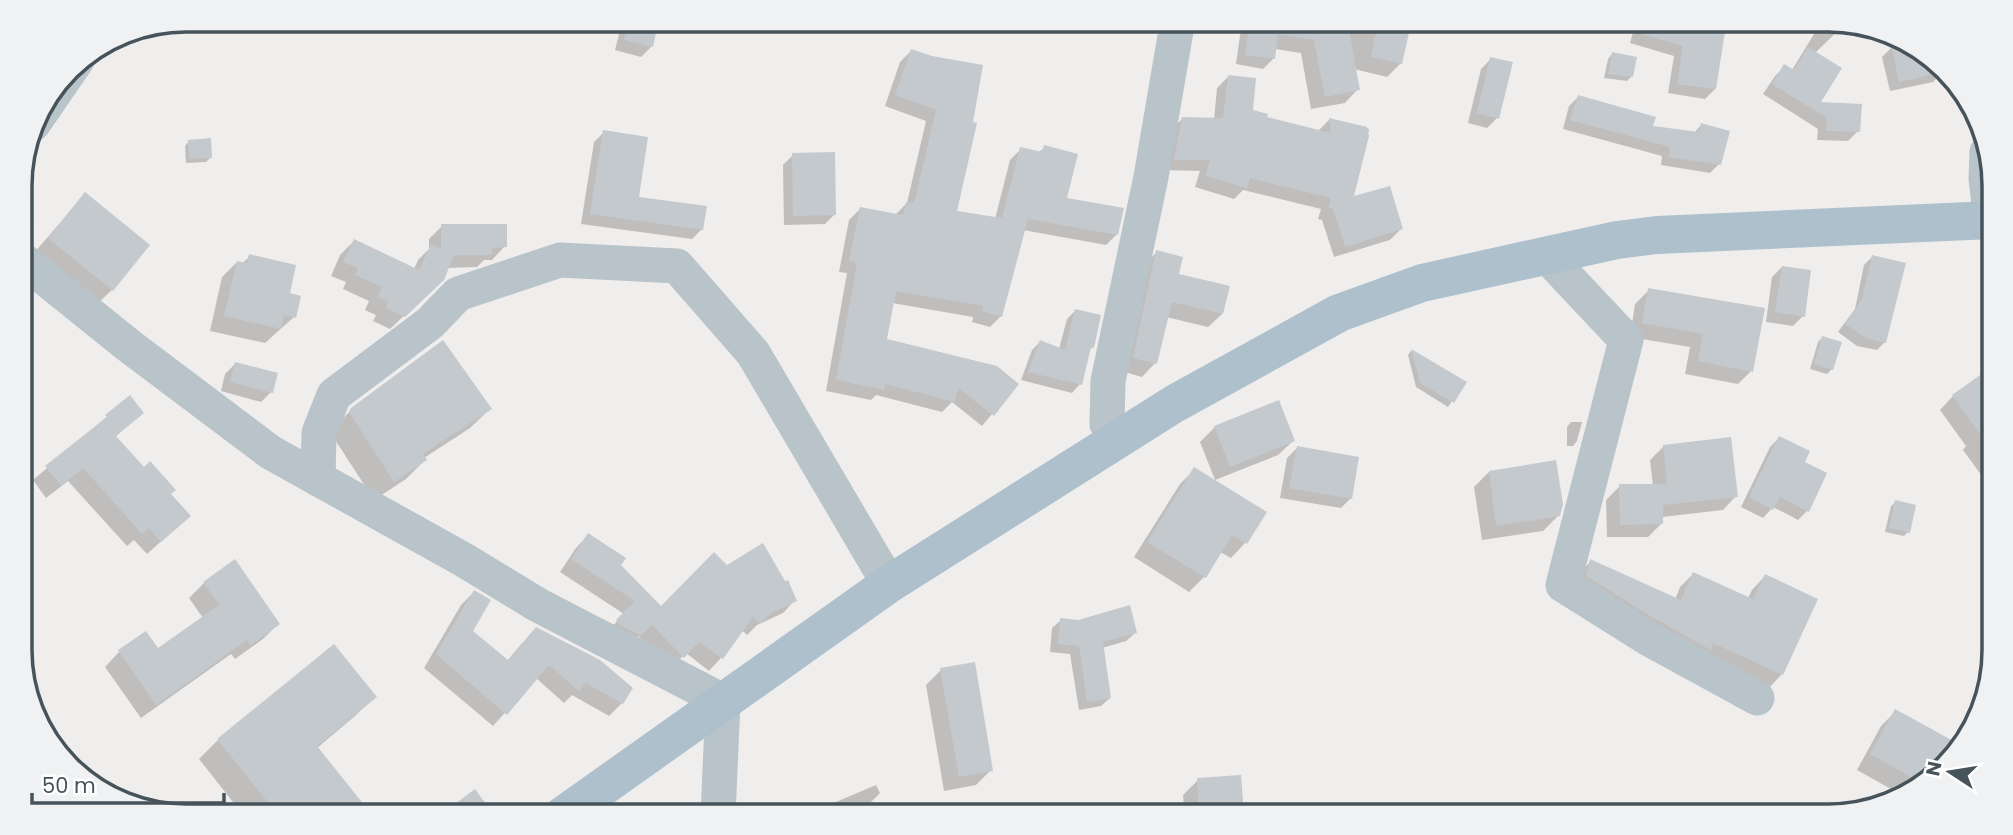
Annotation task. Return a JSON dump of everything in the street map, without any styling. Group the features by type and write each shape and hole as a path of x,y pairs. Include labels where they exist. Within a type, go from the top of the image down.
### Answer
{"main road":[{"path":"579,804 889,584 1174,404 1339,313 1422,283 1617,240 1657,235 1982,220"}],"street":[{"path":"1115,441 1107,424 1108,381 1151,177 1176,32"},
{"path":"1546,254 1626,340 1563,586 1649,639 1757,698"},
{"path":"318,479 319,433 334,395 430,323 458,294 560,260 677,266 753,352 889,584"},
{"path":"32,268 128,345 270,452 464,560 538,605 723,701 719,804"}],"building":[{"path":"626,32 656,32 653,47 624,40"},
{"path":"1248,32 1349,32 1360,90 1325,97 1314,40 1278,34 1275,59 1245,55"},
{"path":"1376,32 1409,32 1402,64 1371,57"},
{"path":"1634,32 1725,32 1716,89 1677,84 1683,46"},
{"path":"1891,45 1933,74 1899,82"},
{"path":"1808,47 1842,68 1821,102 1862,104 1860,132 1826,131 1827,118 1772,84 1784,64 1794,70"},
{"path":"911,49 932,56 983,65 973,122 977,123 957,211 1002,218 1020,147 1042,152 1044,145 1078,154 1067,198 1124,208 1118,235 1028,219 1002,317 982,311 983,306 896,291 887,339 997,366 1019,384 994,416 958,388 955,402 885,384 884,390 836,380 857,263 849,261 860,207 903,215 906,202 914,203 936,110 895,95"},
{"path":"1612,52 1637,57 1633,77 1608,74"},
{"path":"1490,57 1513,62 1499,119 1477,113"},
{"path":"1228,75 1256,78 1253,110 1268,114 1267,117 1331,133 1329,118 1367,127 1369,136 1354,196 1390,186 1403,229 1345,247 1333,209 1328,208 1331,198 1250,178 1247,188 1205,176 1210,160 1174,160 1182,117 1223,118"},
{"path":"1578,95 1656,117 1653,126 1699,132 1701,123 1730,131 1721,165 1669,157 1670,147 1570,120"},
{"path":"603,130 648,137 639,197 707,206 703,230 590,214"},
{"path":"211,138 212,158 189,159 188,140"},
{"path":"835,152 836,215 793,216 792,153"},
{"path":"85,192 150,245 113,291 48,238"},
{"path":"441,224 507,224 507,247 492,248 492,255 454,255 444,280 405,317 385,308 388,302 377,297 382,287 355,275 358,268 343,262 354,239 419,270 431,244 441,249"},
{"path":"1156,250 1183,257 1179,274 1230,286 1223,314 1172,302 1157,364 1133,358"},
{"path":"249,254 296,265 290,293 301,296 296,318 284,315 281,329 224,316 237,261 247,263"},
{"path":"1872,255 1906,263 1886,343 1866,338 1845,324 1862,299"},
{"path":"1782,266 1811,270 1805,317 1775,312"},
{"path":"1648,288 1765,308 1753,372 1698,361 1703,334 1642,323"},
{"path":"1075,309 1101,315 1082,385 1028,372 1040,340 1065,350"},
{"path":"1822,336 1842,342 1833,370 1814,364"},
{"path":"443,340 492,409 423,454 427,460 394,482 349,412"},
{"path":"1411,349 1467,382 1454,403 1420,383"},
{"path":"235,362 278,373 273,393 230,382"},
{"path":"1982,374 1982,437 1952,395"},
{"path":"130,395 144,413 116,436 144,467 150,461 176,490 171,494 191,516 161,542 149,528 142,534 83,468 61,486 45,466 107,417 105,415"},
{"path":"1279,400 1295,441 1230,467 1214,426"},
{"path":"1779,436 1810,451 1805,462 1827,473 1809,512 1780,497 1773,510 1749,497"},
{"path":"1731,437 1738,497 1663,505 1663,524 1620,525 1619,484 1667,484 1663,445"},
{"path":"1297,446 1359,457 1352,499 1289,488"},
{"path":"1556,460 1563,504 1560,516 1496,526 1489,471"},
{"path":"1194,467 1267,512 1247,544 1232,535 1206,578 1147,542"},
{"path":"1895,500 1916,505 1910,533 1889,528"},
{"path":"588,533 626,558 621,565 661,606 714,552 727,565 763,543 785,581 788,580 797,601 771,613 760,624 753,617 723,659 699,642 684,658 652,625 641,636 621,626 616,620 635,601 571,559"},
{"path":"235,559 280,624 250,646 247,640 156,705 118,650 146,631 158,648 219,605 203,582"},
{"path":"1590,559 1681,600 1693,572 1753,599 1765,574 1818,599 1783,675 1713,643 1711,650 1652,617 1586,576"},
{"path":"474,590 491,600 473,631 508,660 536,627 600,660 633,688 623,704 586,683 579,691 549,665 507,715 436,654"},
{"path":"1130,605 1137,633 1103,642 1111,698 1087,702 1079,646 1058,644 1060,618 1078,620"},
{"path":"334,644 377,697 317,746 363,804 269,804 217,739"},
{"path":"975,662 993,771 959,777 940,668"},
{"path":"1895,709 1946,737 1915,737 1915,776 1912,778 1870,754"},
{"path":"1241,775 1243,803 1198,803 1197,778"},
{"path":"475,789 486,804 455,804"}]}
